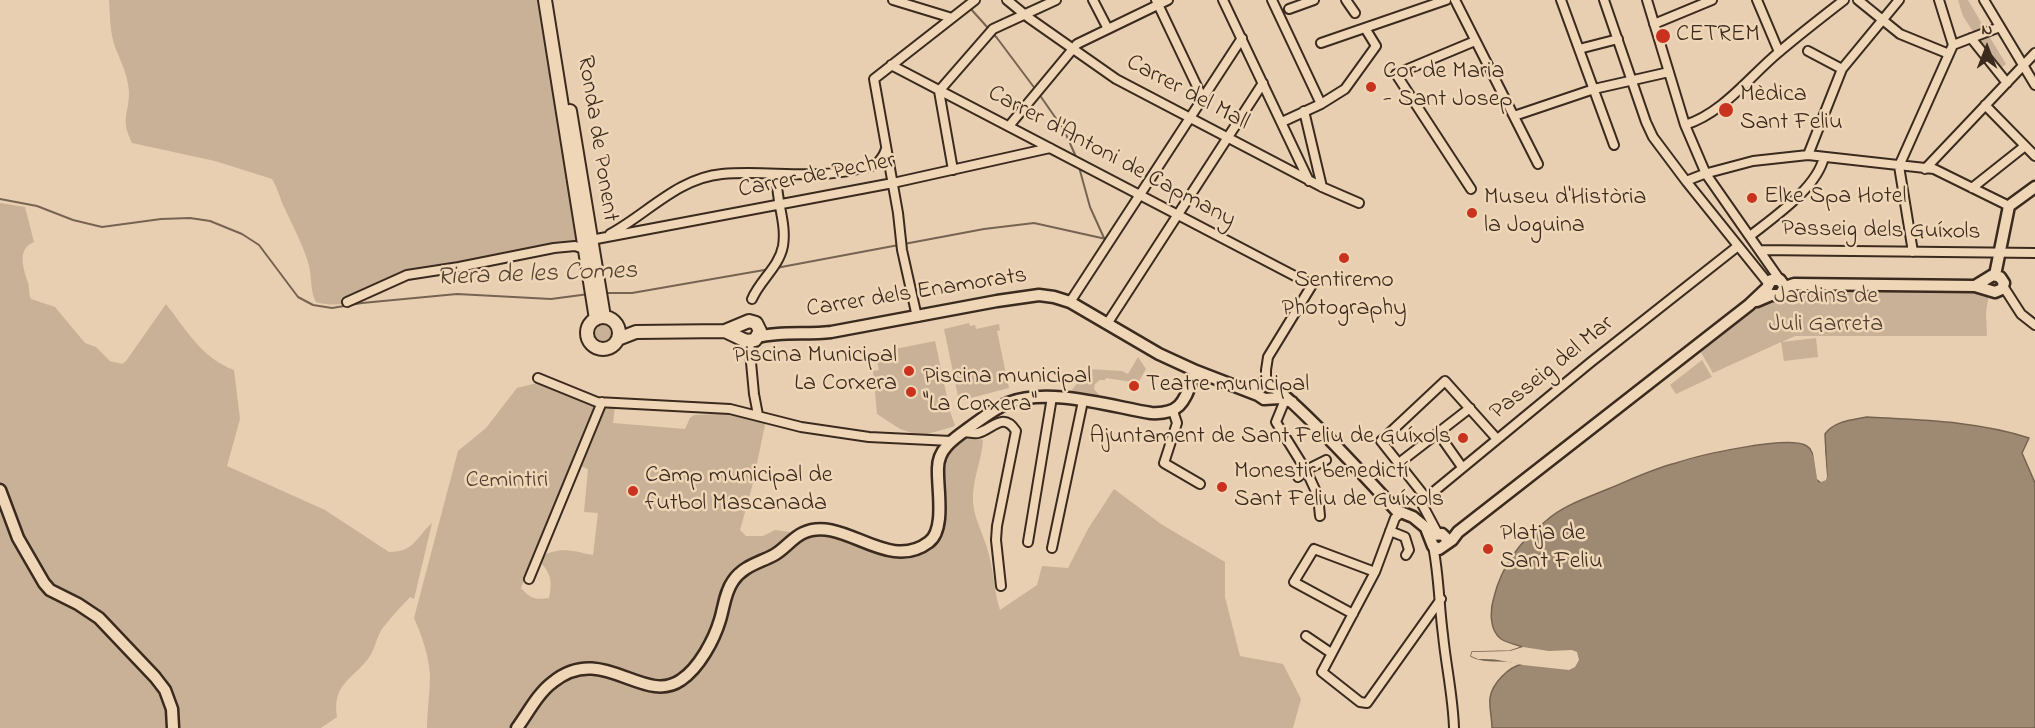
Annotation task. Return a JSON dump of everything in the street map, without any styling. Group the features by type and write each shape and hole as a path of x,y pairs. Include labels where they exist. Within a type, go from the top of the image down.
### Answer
{"main road":[{"path":"545,0 600,318"},
{"name":"Ronda de Ponent","path":"553,0 586,243"},
{"path":"1437,541 1458,532 1749,305 1768,289 1774,279 1783,283 1805,284 1975,286 1995,280 2009,206 2035,187"},
{"path":"1768,289 1780,295 1783,283"},
{"name":"Carrer dels Enamorats","path":"753,334 806,335 831,332 997,301 1039,295 1054,297 1070,302 1149,349 1196,371 1244,389 1265,389 1288,401 1401,513 1413,518 1437,541"},
{"path":"636,332 617,324 612,319 600,318 588,329 588,338 592,344 605,348 613,345 618,339 636,332 725,331 753,334"},
{"path":"617,324 618,339"},
{"path":"517,728 547,687 569,672 586,669 606,670 653,687 669,686 681,681 691,671 711,640 733,580 753,564 774,555 804,533 825,530 835,532 880,549 892,551 915,549 930,541 939,524 938,465 940,455 951,441 1008,403 1031,398 1052,397 1151,413 1173,411 1181,405 1196,371"},
{"path":"0,490 10,523 44,583 50,590 99,618 155,677 165,690 172,709 173,728"}],"street":[{"path":"893,0 952,18"},
{"name":"Carrer del Mall","path":"1007,0 1116,79 1309,181 1359,203"},
{"path":"953,170 939,91 991,31 1056,0"},
{"path":"1094,0 1108,29"},
{"path":"1009,126 1077,44 1157,2 1168,0"},
{"path":"1223,0 1309,181"},
{"path":"1272,0 1321,104"},
{"path":"1289,9 1314,0"},
{"path":"1346,0 1355,13"},
{"path":"1321,43 1446,0"},
{"path":"1455,0 1538,164"},
{"path":"1562,0 1614,145"},
{"path":"1604,0 1653,136 1738,246 1768,289"},
{"path":"1647,0 1685,125 1706,174 1783,283"},
{"path":"1654,24 1712,0"},
{"path":"1757,0 1779,52"},
{"path":"1685,125 1698,121 1717,110 1779,52 1844,0"},
{"path":"1858,0 1900,34 1949,54"},
{"path":"1808,155 1842,69 1899,0"},
{"path":"1913,252 1899,166 1953,45 1939,0"},
{"path":"1984,0 2035,85"},
{"path":"917,317 902,250 893,183 874,79 973,1"},
{"path":"1157,2 1203,99"},
{"path":"1953,45 2000,27"},
{"path":"1282,122 1321,104 1345,89 1377,46 1365,28"},
{"path":"1070,302 1242,38"},
{"path":"1971,38 2007,83"},
{"path":"1579,49 1618,39"},
{"path":"1471,189 1396,74 1476,41"},
{"path":"1808,51 1842,69"},
{"path":"1925,169 2035,53"},
{"name":"Carrer d'Antoni de Capmany","path":"891,65 1312,285 1268,357 1265,389"},
{"path":"1514,116 1594,89 1668,72"},
{"path":"1107,324 1180,215 1263,83"},
{"path":"1985,105 2035,156"},
{"path":"1304,111 1322,187"},
{"path":"1972,188 2025,146"},
{"name":"Carrer de Pecher","path":"347,302 407,275 575,246 893,183 1050,148"},
{"path":"586,243 621,228 640,217 672,192 706,177 730,174 817,176 849,171 877,163 886,149"},
{"path":"1686,181 1753,161 1808,155 1934,169 2009,206"},
{"path":"1750,236 1799,195 1822,165 1824,157"},
{"path":"752,299 756,290 777,263 783,246 783,224 777,175"},
{"name":"Passeig del Mar","path":"1426,498 1738,246"},
{"name":"Passeig dels Guíxols","path":"1760,249 2035,253"},
{"path":"1995,280 2028,321 2035,325"},
{"path":"753,334 754,394 758,415"},
{"path":"538,378 602,402 730,409 801,427 862,436 951,441"},
{"path":"1454,728 1453,702 1443,634 1437,541 1422,504 1426,498 1381,441 1445,381 1497,439"},
{"path":"1028,542 1052,397"},
{"path":"1053,548 1083,401"},
{"path":"1288,401 1276,422 1306,470 1318,496 1320,516"},
{"path":"529,579 602,402"},
{"path":"1399,463 1470,408"},
{"path":"1173,411 1177,423 1164,463 1200,484"},
{"path":"963,432 977,433 993,424 1003,422 1011,425 1016,432 997,526 996,540 1001,586"},
{"path":"1438,433 1462,467"},
{"path":"1298,477 1306,470 1326,460"},
{"path":"1401,513 1395,518 1375,572 1322,672 1360,702 1367,703 1441,599"},
{"path":"1390,531 1405,537 1409,550 1406,555"},
{"path":"1353,614 1294,582 1314,549 1375,572"},
{"path":"1306,636 1331,653"}],"green space":[{"path":"109,0 541,0 577,249 398,283 384,289 382,293 343,304 316,302 304,251 272,179 215,161 132,143 126,128 129,92 124,69 113,41"},
{"path":"1958,0 1968,0 1985,29 1974,33 1963,16"},
{"path":"1989,36 2006,64 2001,68 1980,40"},
{"path":"0,203 25,207 34,242 23,253 31,299 55,307 85,343 96,347 110,361 122,364 126,361 166,304 204,351 213,359 234,370 240,419 227,466 325,510 389,552 410,547 432,523 414,599 410,597 382,629 368,659 340,690 336,706 337,717 321,728 0,728"},
{"name":"Jardins de Juli Garreta","path":"1788,289 1974,289 1989,294 1986,312 1987,336 1795,336 1782,342 1816,338 1818,357 1784,361 1781,342 1713,373 1699,349 1750,309"},
{"path":"603,322 610,325 613,332 610,339 603,342 596,339 593,332 596,325"},
{"path":"969,323 970,326 975,325 976,329 999,324 1000,330 997,331 1009,388 959,401 944,329"},
{"name":"Piscina municipal \"La Corxera\"","path":"935,341 955,426 921,436 900,429 877,414 873,371 879,370 875,353"},
{"path":"1138,357 1146,369 1138,383 1106,378 1100,380 1095,384 1094,389 1100,396 1100,401 1067,396 1089,369 1122,371 1128,374"},
{"path":"1702,360 1712,377 1676,394 1670,385"},
{"name":"Cemintiri","path":"541,382 598,407 521,588 531,597 549,598 550,579 541,563 542,556 562,550 593,555 598,513 584,512 588,469 580,466 604,405 615,406 613,423 685,429 694,415 739,413 766,420 740,530 746,536 763,536 775,530 822,534 850,540 869,550 901,557 922,553 936,544 944,528 944,465 959,442 971,437 983,440 973,501 975,515 989,555 1000,610 1037,585 1042,566 1068,568 1088,529 1114,489 1161,524 1225,562 1225,597 1240,656 1283,664 1301,699 1293,728 427,728 429,669 425,646 414,618 458,451 486,428 517,388"}],"shaded area":[{"path":"1867,417 1969,425 2010,432 2029,438 2022,453 2035,483 2035,728 1492,728 1491,692 1507,672 1522,664 1483,660 1471,656 1472,652 1510,651 1522,647 1503,640 1497,635 1492,625 1492,608 1507,563 1521,544 1538,528 1568,506 1650,471 1722,451 1780,443 1805,445 1814,456 1819,482 1827,476 1825,434 1833,426"}],"pier":[{"path":"1823,431 1827,476 1826,480 1821,482 1817,479 1811,446 1816,452 1822,479 1824,476"},
{"path":"1523,647 1549,651 1572,650 1577,652 1579,660 1575,667 1569,670 1493,659 1478,659 1471,656 1472,652 1510,651"}],"waterway":[{"path":"970,8 997,38 1036,90"},
{"path":"1039,94 1064,130 1077,159"},
{"path":"1079,167 1090,207 1104,238"},
{"name":"Riera de les Comes","path":"0,199 37,206 73,220 102,227 161,219 190,218 210,221 242,234 259,245 298,297 313,305 332,308 457,294 551,299 589,294"},
{"name":"Riera de les Comes","path":"776,268 984,229 1034,223 1106,239"},
{"name":"Riera de les Comes","path":"604,293 632,293 770,269"}],"place":[{"name":"CETREM","path":"1663,36"},
{"name":"Cor de Maria - Sant Josep","path":"1371,87"},
{"name":"Mèdica Sant Feliu","path":"1726,110"},
{"name":"Elke Spa Hotel","path":"1752,198"},
{"name":"Museu d'Història la Joguina","path":"1472,213"},
{"name":"Sentiremo Photography","path":"1344,258"},
{"name":"Piscina Municipal La Corxera","path":"909,371"},
{"name":"Teatre municipal","path":"1134,386"},
{"name":"Piscina municipal \"La Corxera\"","path":"911,392"},
{"name":"Ajuntament de Sant Feliu de Guíxols","path":"1463,438"},
{"name":"Monestir benedictí Sant Feliu de Guíxols","path":"1222,487"},
{"name":"Camp municipal de futbol Mascanada","path":"633,491"},
{"name":"Platja de Sant Feliu","path":"1488,549"}]}
